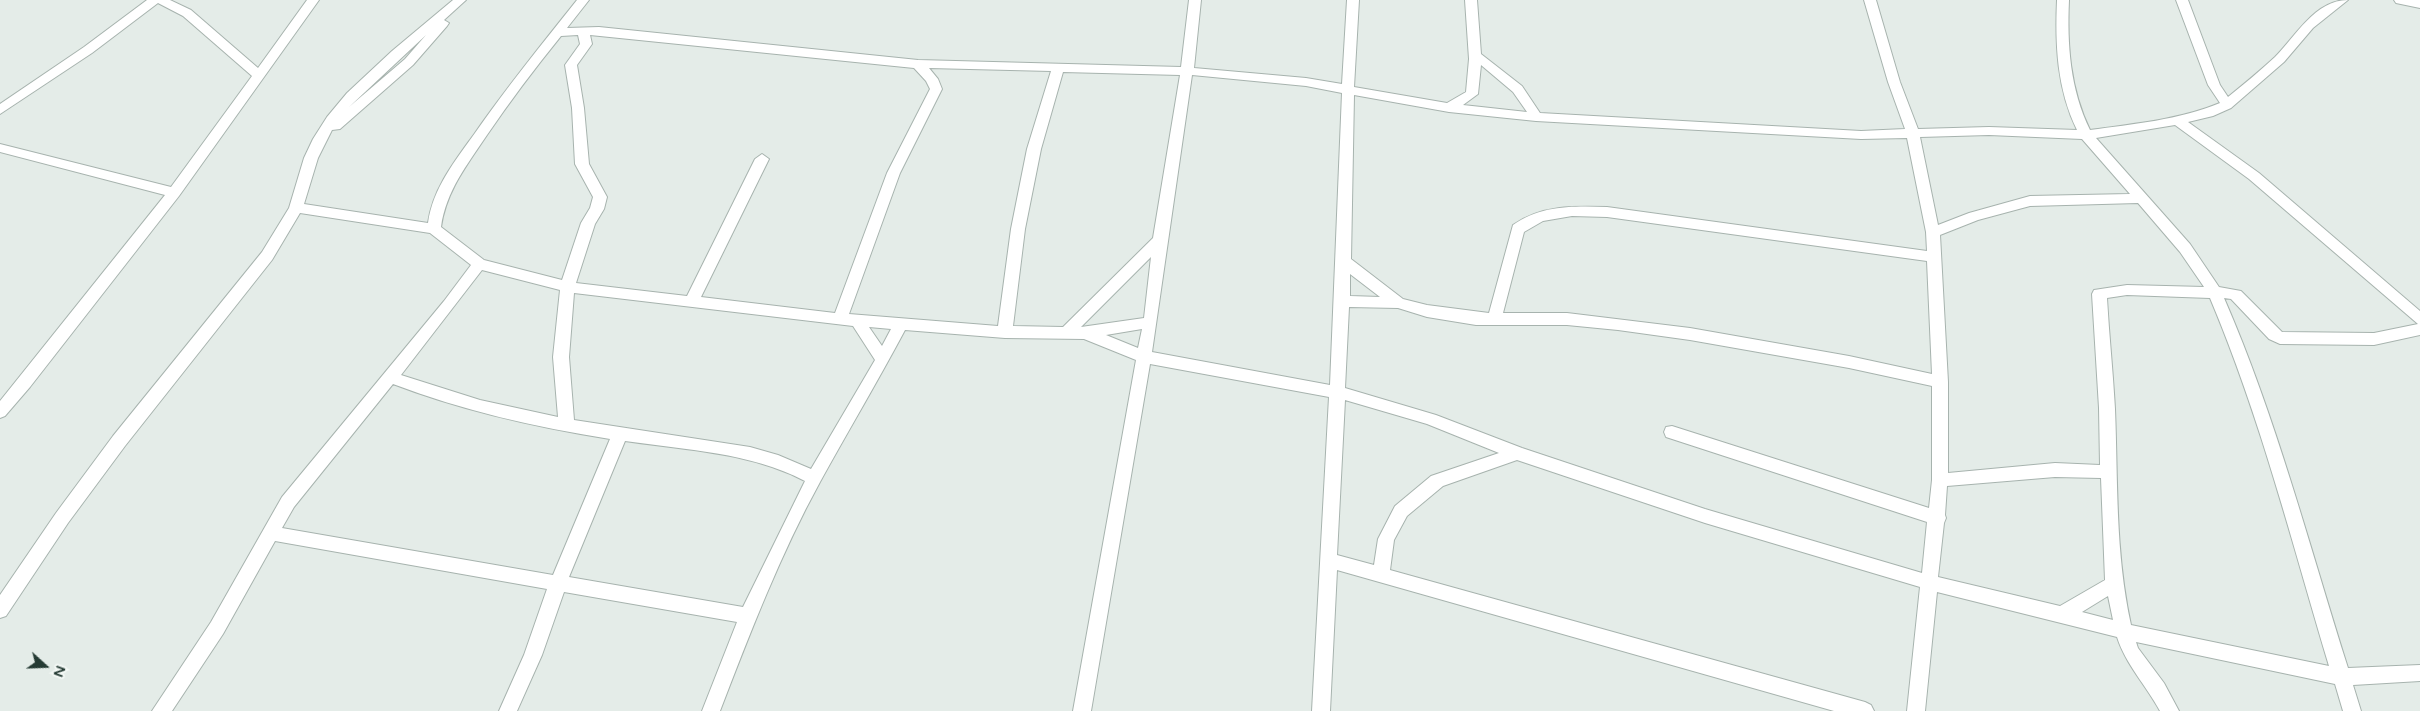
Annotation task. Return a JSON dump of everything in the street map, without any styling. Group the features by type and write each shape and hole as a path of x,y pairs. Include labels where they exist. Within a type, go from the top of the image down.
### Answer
{"street":[{"path":"0,110 88,50 155,0"},
{"path":"161,0 188,13 258,75"},
{"path":"0,412 25,384 174,193 313,0"},
{"path":"0,610 68,510 148,402 267,256 296,208 319,139 351,96 460,0"},
{"path":"319,139 409,62 465,0"},
{"path":"1082,711 1132,415 1151,322 1160,240 1187,72 1195,0"},
{"path":"1321,711 1344,261 1348,90 1353,0"},
{"path":"1449,108 1472,94 1475,55 1471,0"},
{"path":"1870,0 1894,82 1913,134 1933,232 1940,382 1940,480 1938,518 1916,711"},
{"path":"2063,0 2064,67 2076,117 2086,135 2185,248 2214,291 2236,342 2263,421 2352,711"},
{"path":"2182,0 2214,85 2227,105"},
{"path":"559,32 599,31 918,64 1026,65 1058,68 1187,72 1325,84 1348,90 1449,108 1536,117 1860,135 2005,131 2086,135 2123,131 2177,120 2208,113 2227,105 2280,59 2309,25 2342,0"},
{"path":"2400,0 2420,4"},
{"path":"582,2 584,18 588,24 599,31"},
{"path":"434,229 437,208 450,180 514,86 582,2"},
{"path":"566,424 561,358 567,287 588,223 597,209 600,198 582,164 578,108 571,65 572,61 586,44 583,31"},
{"path":"1475,55 1504,74 1516,85 1527,98 1536,117"},
{"path":"840,319 885,188 909,136 936,89 932,79 918,64"},
{"path":"1005,332 1018,229 1034,149 1058,68"},
{"path":"2177,120 2254,176 2420,319"},
{"path":"0,148 174,193"},
{"path":"691,303 762,159"},
{"path":"1933,232 1974,216 2030,201 2142,198"},
{"path":"296,208 434,229 479,264 567,287 840,319 1005,332 1086,333 1151,322"},
{"path":"1496,318 1518,229 1525,222 1554,213 1575,210 1608,212 1934,256"},
{"path":"1067,332 1160,240"},
{"path":"1344,261 1398,303"},
{"path":"161,711 217,628 288,502 449,305 479,264"},
{"path":"2170,711 2158,689 2131,652 2124,632 2114,584 2110,538 2109,472 2099,294 2127,290 2214,291 2236,295 2274,335 2280,338 2374,339 2420,329"},
{"path":"1342,301 1398,303 1456,316 1567,319 1690,334 1849,362 1940,382"},
{"path":"857,320 882,359"},
{"path":"711,711 748,616 814,478 864,394 901,324"},
{"path":"1086,333 1145,357 1338,392 1439,422 1517,452 1705,516 1930,583 2062,614 2124,632 2342,677 2420,673"},
{"path":"390,378 460,402 620,434 748,454 796,468 814,478"},
{"path":"1672,432 1938,518"},
{"path":"508,711 533,655 558,583 620,434"},
{"path":"1382,575 1386,539 1401,511 1437,481 1517,452"},
{"path":"1940,480 2055,470 2109,472"},
{"path":"270,533 748,616"},
{"path":"1328,560 1865,711"},
{"path":"2062,614 2114,584"}]}
